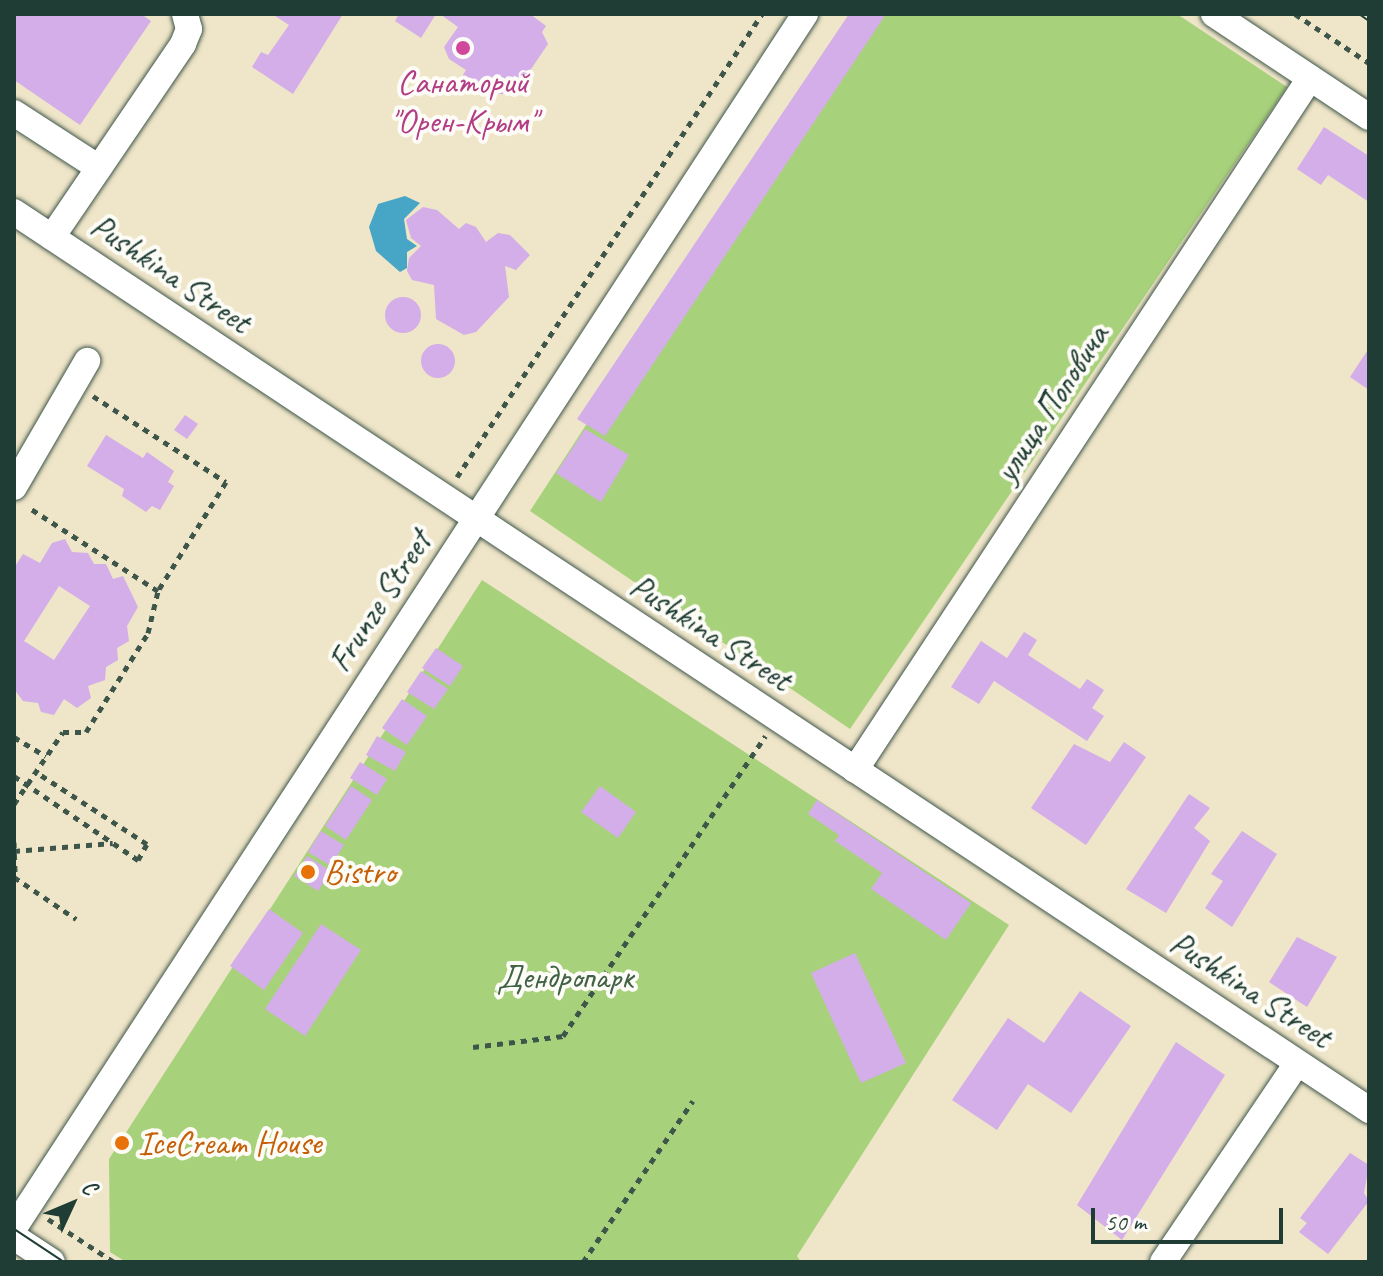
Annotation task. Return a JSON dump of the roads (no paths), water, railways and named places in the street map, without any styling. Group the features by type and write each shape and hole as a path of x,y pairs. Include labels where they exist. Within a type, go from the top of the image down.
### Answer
{"street":[{"path":"52,237 183,44 189,29 185,14"},
{"name":"Frunze Street","path":"14,1228 805,14"},
{"path":"1214,14 1369,117"},
{"name":"улица Поповича","path":"855,770 1310,78"},
{"path":"14,113 99,168"},
{"name":"Pushkina Street","path":"14,212 1369,1110"},
{"path":"14,487 81,372"},
{"path":"1163,1262 1297,1063"},
{"path":"14,1237 52,1262"}],"water":[{"path":"405,196 420,203 404,219 407,239 417,246 407,252 407,268 400,272 376,251 369,227 378,204"}],"tram line":[{"path":"1359,14 1369,21"},
{"path":"14,1229 64,1262"}],"place":[{"name":"Санаторий \"Орен-Крым\"","path":"463,48"},
{"name":"Bistro","path":"308,872"},
{"name":"IceCream House","path":"122,1143"}],"park label":[{"name":"Дендропарк","path":"565,977"}]}
